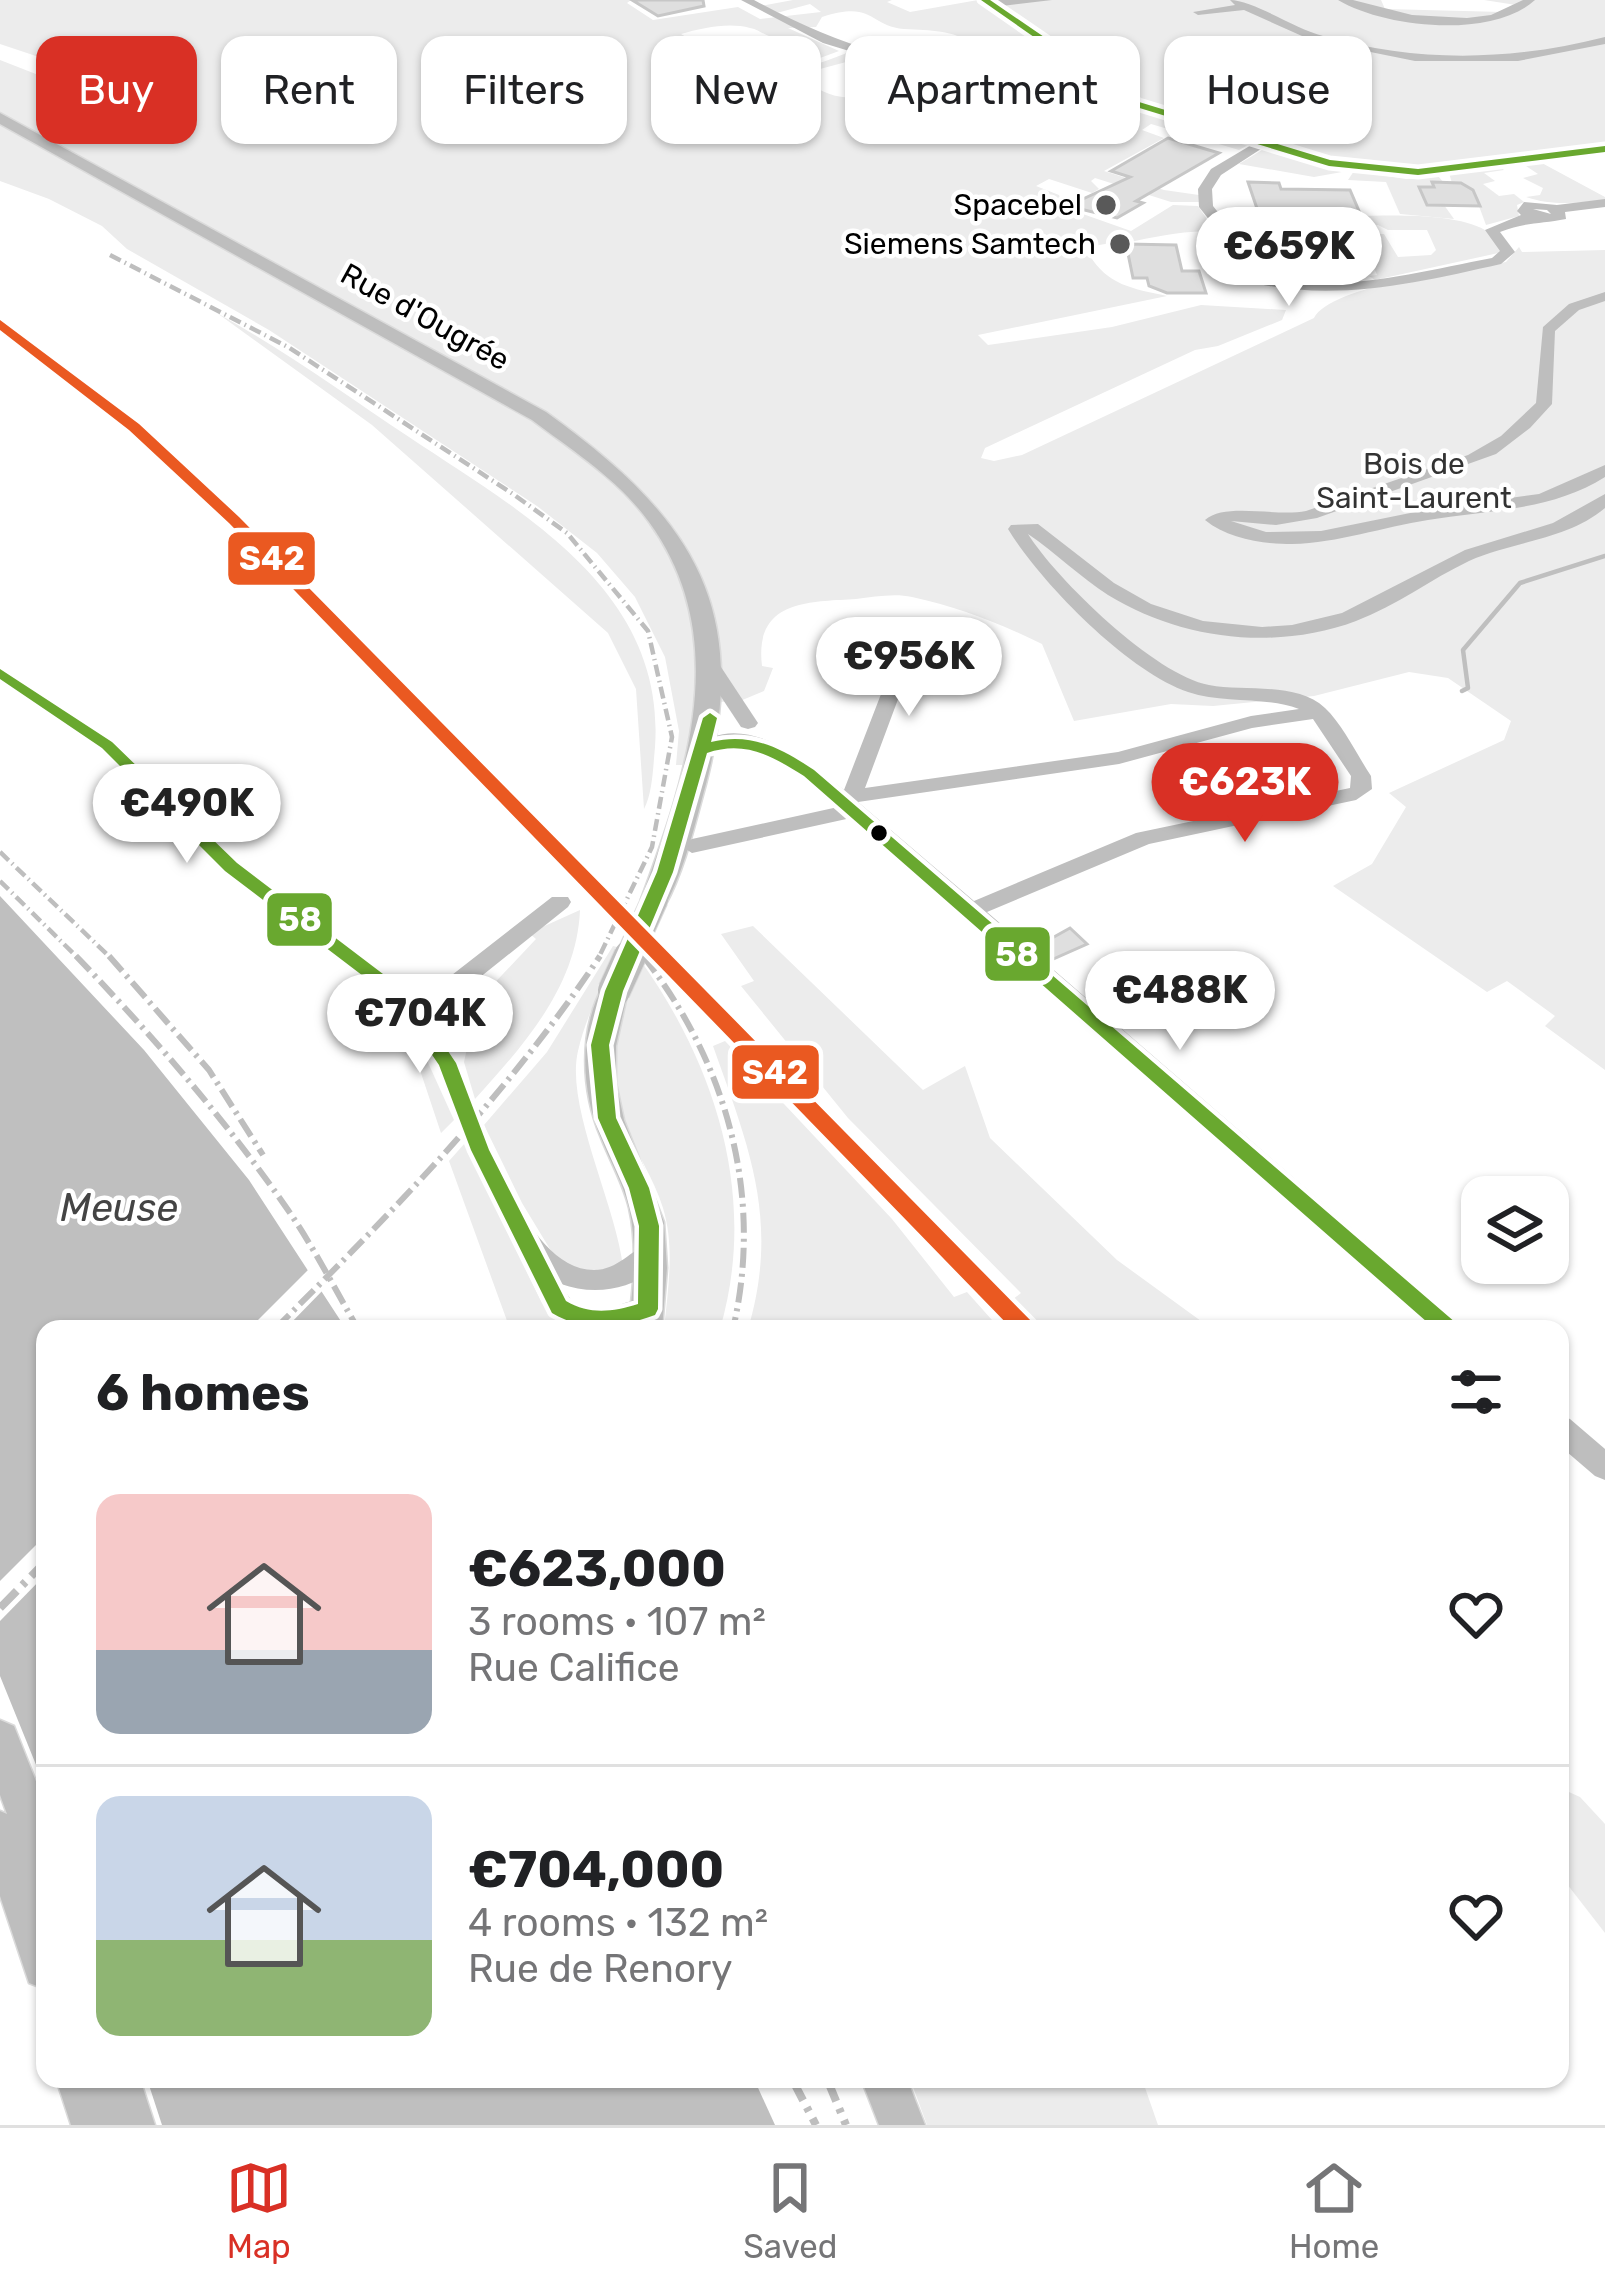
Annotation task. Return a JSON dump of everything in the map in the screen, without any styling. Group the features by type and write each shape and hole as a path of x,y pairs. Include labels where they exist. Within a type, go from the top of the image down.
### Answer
{"main road":[{"name":"Rue d'Ougrée","path":"0,118 489,387 578,442 632,487 679,548 695,583 712,668 710,718"},
{"path":"647,1312 651,1254 645,1204 603,1097 600,1045 614,991 655,899 710,718"},
{"path":"0,1740 36,1835"},
{"path":"0,1832 13,1911 36,1951"},
{"path":"83,2088 94,2125"},
{"path":"121,2088 132,2125"},
{"path":"888,2088 902,2125"}],"street":[{"path":"746,0 845,48"},
{"path":"988,2 1047,0"},
{"path":"1343,0 1383,13 1446,20 1501,16 1530,0"},
{"path":"988,2 1035,36"},
{"path":"1198,12 1240,3 1312,36"},
{"path":"1372,49 1472,58 1529,56 1605,40"},
{"path":"1529,56 1544,66"},
{"path":"1472,58 1484,77"},
{"path":"1605,149 1418,172 1351,167 1262,144 1216,172 1205,189 1206,208 1234,241 1248,277 1266,284 1351,286 1496,261 1508,252 1492,230 1530,216 1524,211 1529,205 1557,209 1605,202"},
{"path":"1605,296 1574,307 1548,330 1544,404 1482,459 1390,484 1306,519 1275,522 1222,514 1214,520 1276,537 1322,537 1442,512 1549,500 1605,470"},
{"path":"970,910 1144,838 1362,789 1361,776 1318,712 1294,699 1209,692 1155,670 1026,544 1017,529 1032,528 1101,582 1148,609 1211,628 1272,632 1345,619 1468,555 1581,518 1605,499"},
{"path":"854,806 914,632"},
{"name":"Rue d'Ougrée","path":"712,668 752,734"},
{"path":"0,673 118,755 231,867 376,978 415,1016 447,1063 480,1150 534,1254 536,1269 559,1306 580,1320"},
{"path":"692,846 854,806 1120,758 1251,722 1318,712"},
{"name":"Rue d'Ougrée","path":"710,718 752,734 854,806 1438,1320"},
{"path":"699,762 719,739 752,734"},
{"path":"415,1016 560,902"},
{"path":"534,1254 577,1280 611,1278 633,1283 647,1312 616,1320"},
{"path":"611,1278 651,1254"},
{"path":"1569,1435 1605,1467"}],"green space":[{"name":"Bois de Saint-Laurent","path":"0,0 631,0 627,3 653,20 738,7 760,19 821,12 810,4 773,14 760,6 793,0 892,0 887,2 910,12 978,0 1027,36 956,36 892,27 852,11 822,17 816,27 788,28 806,36 769,36 742,26 724,26 681,34 685,36 651,36 651,144 821,144 821,90 845,97 845,144 1140,144 1140,111 1164,119 1164,128 1151,124 1142,130 1164,138 1104,171 1164,190 1199,195 1200,202 1171,202 1095,178 1091,181 1099,189 1092,193 1049,179 1036,186 1059,195 1063,207 1131,231 1173,205 1198,206 1215,231 1086,249 1110,278 1167,296 978,335 988,345 1112,327 1201,305 1286,310 1282,320 1218,346 1195,350 985,448 981,458 994,461 1022,455 1314,318 1325,306 1346,296 1401,280 1506,262 1519,247 1522,252 1605,250 1605,1070 1545,1026 1555,1016 1507,981 1487,992 1333,886 1372,864 1406,807 1389,793 1504,740 1511,721 1448,678 1409,672 1314,696 1213,706 1171,704 1074,721 1042,644 1026,636 912,597 820,601 788,609 767,628 762,666 773,668 764,691 740,701 697,703 685,765 676,765 679,731 665,657 635,597 597,553 537,506 269,330 127,249 102,226 0,181 0,60 36,74 36,144 197,144 197,36 36,36 36,56 0,44"},
{"path":"1002,0 1381,0 1385,9 1503,12 1516,5 1484,0 1605,0 1605,146 1410,169 1330,160 1277,144 1372,144 1372,36 1164,36 1164,110 1140,103 1140,36 1042,36 1000,7"},
{"name":"Bois de Saint-Laurent","path":"821,43 839,51 821,58"},
{"name":"Bois de Saint-Laurent","path":"845,54 845,62 821,69 821,62"},
{"name":"Bois de Saint-Laurent","path":"1219,144 1248,145 1239,150"},
{"path":"1262,150 1342,172 1314,177 1239,164"},
{"path":"1540,162 1605,200 1555,203 1526,197 1540,195 1543,188 1523,178 1538,174 1526,166 1505,166"},
{"path":"1504,170 1484,173 1495,181 1483,184 1499,196 1514,194 1524,202 1517,205 1519,216 1486,225 1473,190 1452,183 1449,173"},
{"path":"1354,171 1406,179 1438,176 1444,183 1419,188 1427,205 1444,205 1454,219 1400,214 1386,182 1348,180"},
{"path":"1320,217 1450,219 1485,230 1503,252 1375,280 1369,276 1377,275 1366,247 1382,247 1376,243 1378,234 1384,234 1398,257 1431,255 1436,250 1427,230 1388,230 1378,225 1318,229 1323,243 1308,243 1303,229 1228,229 1236,224 1302,225"},
{"path":"1230,231 1277,238 1289,273 1299,273 1313,259 1311,253 1346,253 1353,260 1346,261 1351,275 1361,280 1263,281 1252,276 1248,260 1260,259 1254,261 1257,272 1283,272 1273,241 1248,241 1251,252 1259,254 1248,254"},
{"path":"217,313 496,495 578,561 612,600 637,643 652,692 655,747 644,809 636,689 608,633 372,425"},
{"path":"580,910 569,964 545,1013 475,1099 464,1062 474,1016 464,1003 466,994 487,991 536,939 529,933"},
{"path":"753,926 923,1090 965,1066 990,1138 1117,1260 1200,1320 1031,1320 1012,1300 1021,1293 848,1118 741,986 754,981 721,934"},
{"path":"613,946 621,948 586,1024 576,1074 585,1127 623,1267 617,1272 562,1269 522,1203 484,1125 547,1052"},
{"path":"641,961 691,1045 723,1136 734,1232 722,1320 665,1320 670,1268 667,1223 624,1123 615,1082 616,1040"},
{"path":"404,1035 425,1056 454,1120 441,1133 419,1067 401,1040"},
{"path":"725,1041 892,1219 954,1297 967,1292 992,1320 750,1320 761,1253 756,1185 713,1046"},
{"path":"465,1143 542,1303 564,1320 507,1320 449,1161"},
{"path":"1569,1792 1605,1824 1605,1933 1569,1887"},
{"path":"913,2088 1145,2088 1158,2125 927,2125"}],"water":[{"name":"Meuse","path":"0,896 144,1050 249,1180 340,1320 36,1320 36,1765 0,1676"},
{"path":"150,2088 758,2088 775,2125 162,2125"}],"pier":[{"path":"311,1267 325,1288 294,1320 258,1320"},
{"path":"36,1545 36,1584 0,1621 0,1581"}],"building":[{"path":"632,0 703,0 704,6 658,16"},
{"path":"1164,140 1219,153 1136,201 1143,203 1117,218 1068,206 1130,177 1111,171"},
{"path":"1248,182 1279,183 1281,189 1350,190 1359,211 1292,210 1308,258 1347,262 1347,272 1288,272 1276,238 1267,238"},
{"path":"1432,182 1461,183 1473,190 1480,206 1427,205 1419,187 1434,187"},
{"path":"1126,244 1176,245 1182,271 1199,271 1206,293 1167,293 1149,286 1147,278 1133,278"},
{"path":"1070,928 1087,944 1051,960 1036,947"}],"waterway":[{"path":"1462,691 1468,688 1463,650 1520,583 1605,556"}],"railway":[{"path":"110,255 288,347 513,494 567,533 648,631 672,737 652,847 616,922"},
{"path":"0,852 110,957"},
{"path":"0,881 76,956"},
{"path":"602,905 616,922"},
{"path":"598,958 616,922"},
{"path":"616,922 646,959"},
{"path":"76,956 239,1143 298,1224 327,1275"},
{"path":"643,956 697,1041 731,1133 744,1230 734,1320"},
{"path":"110,957 209,1070 263,1155"},
{"path":"327,1275 488,1104 598,958"},
{"path":"284,1320 327,1275"},
{"path":"327,1275 353,1320"},
{"path":"0,1608 36,1571"},
{"path":"797,2088 816,2125"},
{"path":"831,2088 846,2125"}],"transit line":[{"path":"985,0 1136,104 1329,163 1418,172 1605,149"},
{"name":"S42","path":"0,324 134,427 234,520 1018,1320"},
{"name":"58","path":"0,673 107,745 231,867 377,978 415,1016 447,1063 480,1150 559,1307 603,1320 648,1309"},
{"name":"58","path":"648,1309 649,1226 639,1188 607,1118 600,1045 614,991 665,872 710,718"},
{"name":"58","path":"702,750 731,742 758,745 809,773 1439,1320"}],"place":[{"name":"Spacebel","path":"1106,205"},
{"name":"Siemens Samtech","path":"1120,244"}]}
